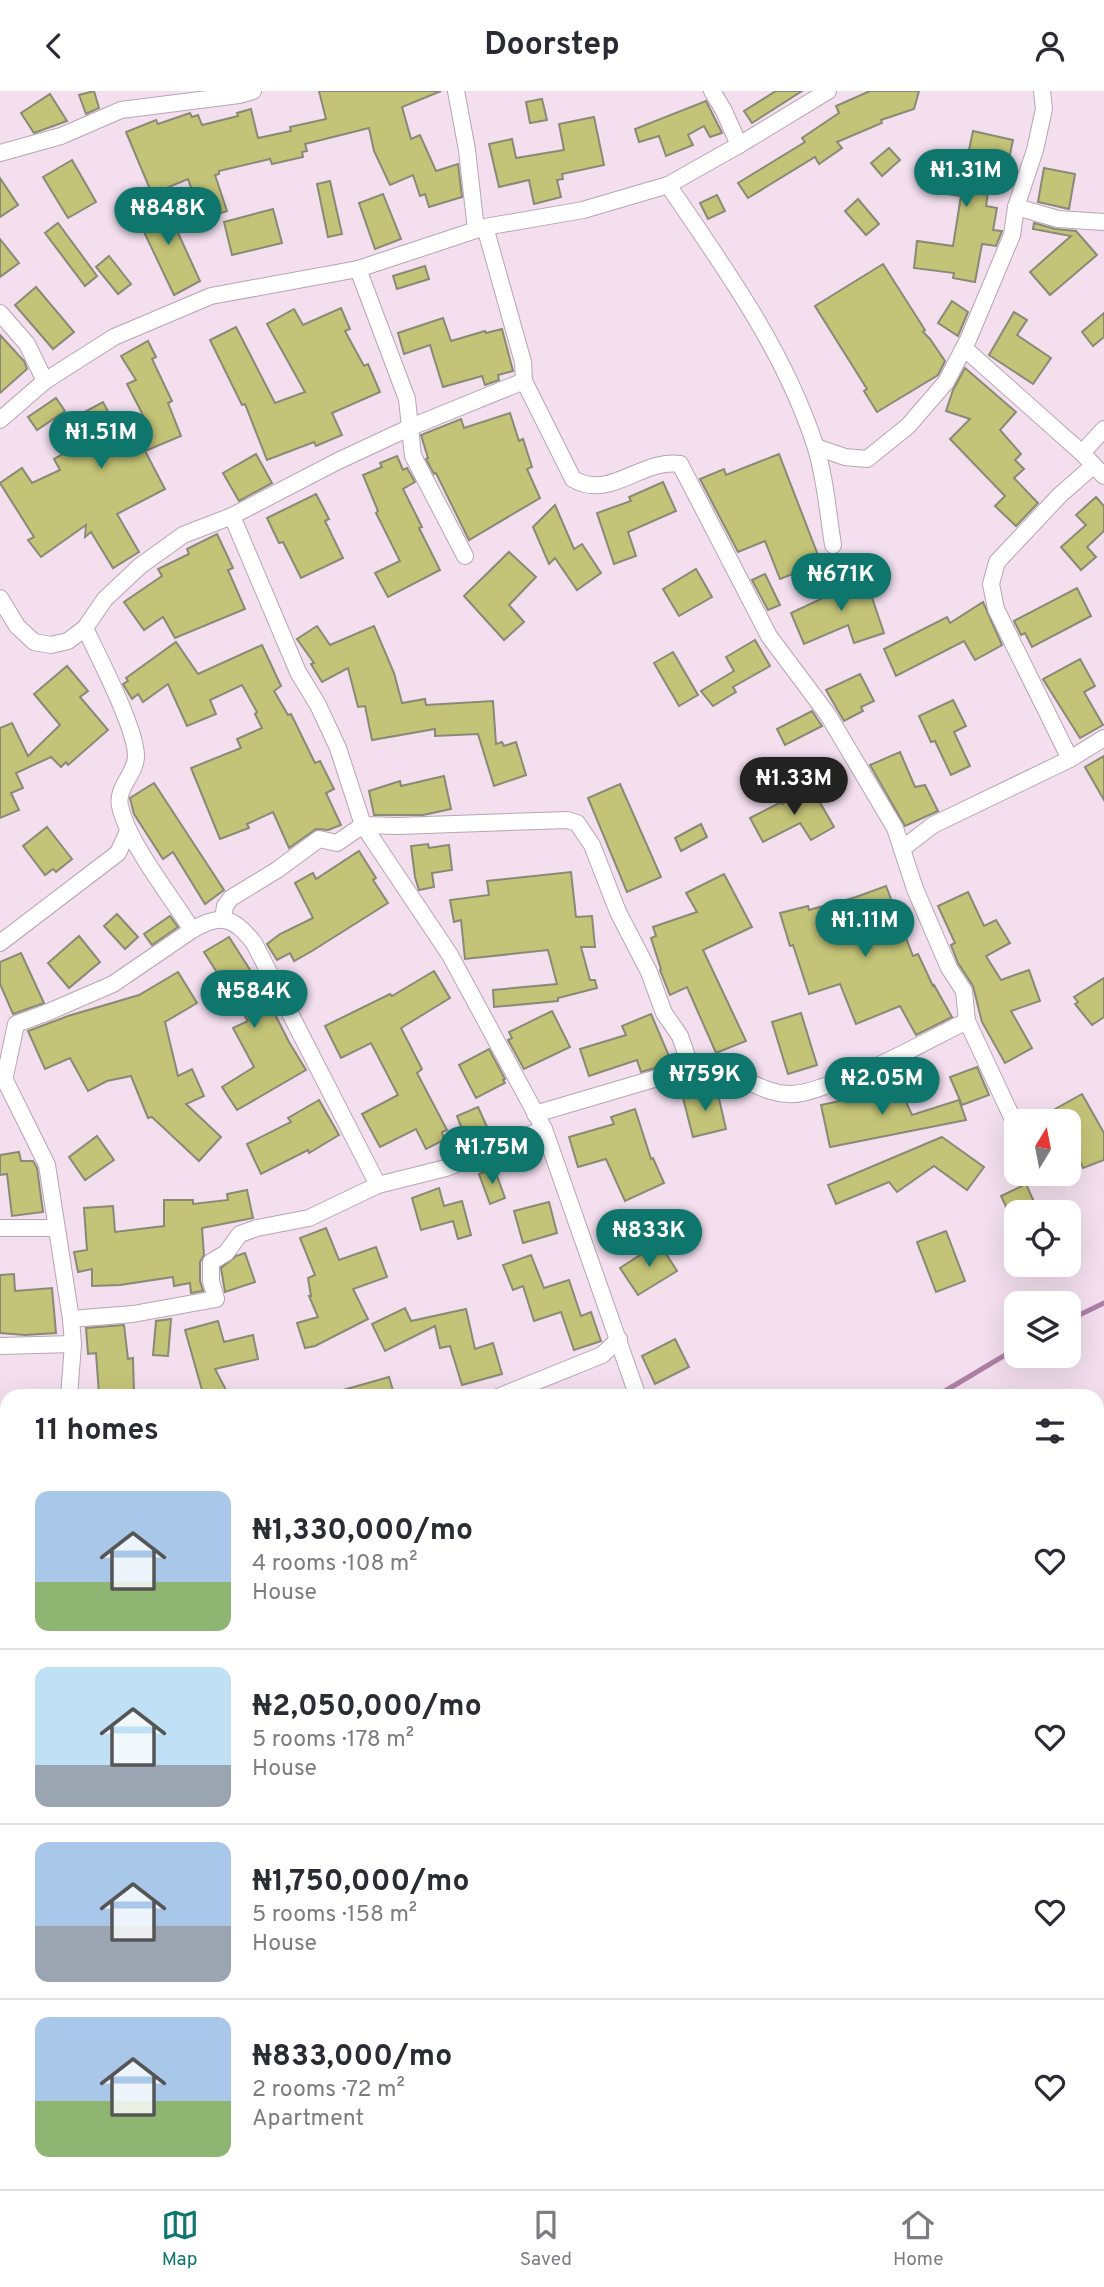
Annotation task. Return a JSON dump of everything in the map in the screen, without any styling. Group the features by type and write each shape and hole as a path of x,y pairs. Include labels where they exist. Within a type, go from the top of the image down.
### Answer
{"street":[{"path":"0,153 61,137 121,110 239,96 253,91"},
{"path":"456,91 481,229 523,362 524,381 573,479 583,485 602,487 667,462 680,464 769,636 828,715 895,828 915,889 949,968 964,991 967,1021 1008,1109"},
{"path":"712,91 739,145"},
{"path":"0,420 45,381 114,337 211,296 358,269 481,229 583,210 668,185 828,91"},
{"path":"816,447 845,457 867,459 908,426 946,382 964,348 1012,235 1016,207 1035,150 1044,109 1042,91"},
{"path":"668,185 750,305 800,404 816,447 833,545"},
{"path":"1016,207 1058,219 1104,222"},
{"path":"358,269 407,399 413,456 465,556"},
{"path":"0,313 27,344 45,381"},
{"path":"964,348 1099,471 1060,495 1017,537 997,562 991,585 996,609 1070,759"},
{"path":"0,598 17,626 34,642 51,645 68,641 85,628 106,599 140,566 183,535 232,516 411,426 524,381"},
{"path":"1082,453 1104,429"},
{"path":"232,516 298,672 318,705 338,748 363,825 450,954 544,1129 635,1389"},
{"path":"85,628 134,741 137,759 121,790 119,803 128,831 192,930"},
{"path":"902,849 933,825 1070,759 1104,738"},
{"path":"223,919 225,906 231,898 277,870 319,839 337,843 363,825 567,820 577,823 592,845 618,912 649,972 664,1013 680,1036 691,1067"},
{"path":"0,943 118,853 128,831"},
{"path":"70,1389 73,1344 71,1319 47,1165 2,1076 16,1024 113,984 205,922 223,919 241,926 254,943 378,1185"},
{"path":"535,1114 691,1067 709,1065 777,1093 804,1093 854,1077 967,1021"},
{"path":"71,1319 133,1314 216,1299 211,1280 211,1262 226,1253 240,1234 309,1218 378,1185 446,1168 544,1129"},
{"path":"0,1228 56,1228"},
{"path":"518,1389 602,1355 619,1339"},
{"path":"0,1346 73,1344"}],"building":[{"path":"94,91 99,108 86,114 79,95"},
{"path":"319,91 441,91 402,107 411,139 420,135 436,171 458,164 462,197 429,207 425,194 420,196 413,175 390,185 374,151 369,128 305,144 307,151 302,152 303,157 272,164 270,159 219,171 219,174 215,175 227,211 202,219 188,179 152,194 126,132 156,120 158,124 190,113 192,117 198,115 202,125 238,116 237,113 251,109 258,138 291,131 290,127 326,119"},
{"path":"776,91 802,91 752,123 744,111"},
{"path":"870,91 919,91 914,109 881,120 882,123 837,142 842,148 819,164 815,157 748,198 738,183 805,142 802,138 839,113 836,106"},
{"path":"50,94 67,121 34,133 21,113"},
{"path":"542,99 547,120 530,123 526,102"},
{"path":"706,101 722,133 710,137 704,126 688,135 693,145 666,156 659,136 639,142 635,129"},
{"path":"594,117 604,165 562,174 563,179 557,180 561,197 534,204 529,180 499,187 489,144 512,139 516,158 564,150 559,124"},
{"path":"973,131 1013,140 1009,159 993,156 986,206 997,208 993,230 1002,231 996,246 982,244 975,282 953,278 954,273 914,268 917,241 953,246 961,196 932,192 936,160 966,164"},
{"path":"889,148 900,160 882,176 871,163"},
{"path":"72,160 96,202 68,218 43,177"},
{"path":"1044,168 1075,174 1069,209 1038,202"},
{"path":"0,178 18,205 0,217"},
{"path":"330,181 342,234 328,237 317,184"},
{"path":"383,194 401,239 375,249 359,203"},
{"path":"717,195 725,211 708,219 700,203"},
{"path":"858,199 879,224 866,235 845,211"},
{"path":"163,200 200,281 174,295 135,213"},
{"path":"273,209 282,243 232,255 224,222"},
{"path":"58,223 97,276 85,286 45,233"},
{"path":"1034,223 1076,231 1097,255 1050,295 1030,272 1071,236 1033,229"},
{"path":"0,239 19,263 0,277"},
{"path":"109,256 131,284 118,294 96,267"},
{"path":"883,264 925,330 923,332 945,361 938,375 877,412 864,391 867,389 815,306"},
{"path":"425,266 429,279 397,289 393,276"},
{"path":"36,287 74,332 53,349 15,305"},
{"path":"952,301 968,312 958,336 938,323"},
{"path":"341,308 350,329 345,331 364,366 368,364 380,392 332,413 342,435 316,446 314,442 267,460 245,404 242,405 210,340 236,327 275,403 305,392 267,324 294,309 303,325"},
{"path":"1014,312 1027,320 1017,335 1051,358 1033,384 989,355"},
{"path":"1104,313 1104,337 1093,346 1082,332"},
{"path":"443,318 451,341 502,329 513,371 498,375 499,380 485,385 482,376 443,387 430,345 404,354 398,333"},
{"path":"0,335 24,361 27,369 0,393"},
{"path":"148,341 156,357 152,359 172,401 168,403 181,436 145,451 165,489 117,514 139,552 113,568 91,532 85,537 86,525 41,557 28,540 34,537 0,483 22,468 32,483 60,470 54,459 90,439 77,416 103,402 119,432 146,421 127,384 136,380 121,356"},
{"path":"965,368 1016,412 1000,430 1021,454 1015,460 1024,469 1014,478 1038,503 1016,526 995,506 1005,496 950,439 970,419 946,411"},
{"path":"56,398 65,411 37,430 28,417"},
{"path":"510,413 519,441 523,439 532,467 527,469 540,498 469,540 436,473 434,474 426,459 428,458 421,435 461,419 464,428"},
{"path":"256,454 272,483 239,501 223,473"},
{"path":"779,454 821,563 780,579 765,541 738,552 700,479 724,469 726,475"},
{"path":"397,456 403,470 407,468 415,482 403,489 440,570 388,597 375,573 400,561 376,513 378,511 363,475 382,467 380,463"},
{"path":"663,482 676,511 628,532 636,556 614,564 597,513 631,501 629,497"},
{"path":"316,494 329,519 325,521 343,558 301,578 267,518"},
{"path":"1096,497 1104,506 1104,531 1087,547 1096,557 1081,570 1061,547 1086,525 1076,515"},
{"path":"555,505 574,549 582,544 601,573 577,590 555,558 549,564 533,527"},
{"path":"217,534 233,568 228,570 245,609 175,638 163,617 144,630 124,602 162,576 158,569 189,554 187,549"},
{"path":"509,552 536,577 509,605 524,622 504,640 464,596"},
{"path":"696,569 712,597 679,616 663,589"},
{"path":"765,574 780,605 768,610 752,580"},
{"path":"864,574 884,633 854,643 848,625 804,644 791,613 836,592 834,585"},
{"path":"1077,588 1091,616 1032,647 1025,633 1021,635 1014,621"},
{"path":"983,602 1002,645 975,660 964,641 896,676 884,649 947,617 950,623"},
{"path":"317,626 330,645 374,626 394,673 402,703 425,699 426,705 493,701 496,744 502,742 504,746 516,742 526,775 494,786 478,734 435,736 435,729 372,740 365,706 358,707 348,668 322,682 311,664 314,663 297,639"},
{"path":"755,640 770,666 733,687 736,692 713,706 701,691 734,671 726,657"},
{"path":"176,642 198,674 262,645 281,686 274,691 288,715 291,714 315,763 320,761 334,789 326,793 341,825 328,830 316,829 289,848 273,812 247,824 249,828 220,839 191,768 241,748 237,739 262,728 255,714 257,712 242,685 210,700 216,714 187,726 168,684 143,702 138,694 132,699 123,684 128,681 126,678"},
{"path":"673,652 698,695 679,706 654,663"},
{"path":"1080,659 1095,686 1084,692 1103,725 1080,738 1043,679"},
{"path":"67,666 88,691 80,697 108,730 68,765 66,762 61,767 51,757 16,773 23,788 11,793 19,810 0,818 0,728 12,723 28,756 60,725 34,694"},
{"path":"860,674 874,701 861,707 863,711 844,721 826,690"},
{"path":"953,700 966,726 954,732 970,766 951,775 935,741 931,742 919,716"},
{"path":"812,711 822,726 785,745 777,729"},
{"path":"900,752 915,787 925,785 938,811 905,826 870,765"},
{"path":"1104,756 1104,800 1085,767"},
{"path":"444,776 451,809 423,815 374,815 369,791 400,781 401,786"},
{"path":"154,783 224,890 205,904 173,852 163,859 134,814 130,798"},
{"path":"620,784 661,877 627,892 588,798"},
{"path":"811,787 834,827 811,840 800,823 763,842 750,818"},
{"path":"701,824 707,837 681,851 675,838"},
{"path":"47,827 72,859 56,872 53,869 45,875 23,846"},
{"path":"428,844 429,848 449,845 452,870 432,873 434,887 419,890 411,846"},
{"path":"359,851 388,903 294,961 290,953 277,960 267,944 280,934 313,918 295,883 313,873 316,879"},
{"path":"571,872 576,917 592,916 595,947 581,947 590,980 595,980 597,988 558,998 558,1001 494,1007 493,990 557,984 548,950 465,959 461,920 454,922 450,900 489,895 487,881"},
{"path":"724,874 752,927 703,950 746,1041 716,1053 687,987 670,995 651,938 656,936 653,927 697,912 686,893"},
{"path":"886,886 913,956 918,954 952,1017 916,1035 900,1006 856,1024 840,984 809,994 780,913 808,906 809,910"},
{"path":"968,892 984,926 996,920 1010,943 986,956 1001,980 1029,970 1040,1001 1011,1011 1032,1048 1005,1063 982,1022 973,986 958,963 951,945 955,943 938,906"},
{"path":"117,914 138,937 125,949 104,926"},
{"path":"170,916 178,927 152,945 144,934"},
{"path":"79,936 100,962 69,988 48,963"},
{"path":"229,937 261,987 306,1070 237,1110 222,1087 254,1067 233,1028 248,1021 204,952"},
{"path":"21,953 44,1003 13,1014 0,984 0,962"},
{"path":"434,971 450,998 401,1028 422,1069 417,1073 447,1130 442,1132 444,1140 426,1149 416,1129 380,1147 362,1114 398,1095 371,1043 341,1058 325,1026 390,994 392,996"},
{"path":"178,972 197,1003 165,1022 178,1076 192,1069 204,1096 186,1104 221,1137 199,1161 152,1117 148,1118 131,1076 107,1081 88,1091 70,1058 45,1069 28,1031 139,995"},
{"path":"1104,978 1104,1017 1092,1025 1075,1004 1078,1002 1074,997"},
{"path":"552,1011 570,1047 524,1069 508,1040 512,1038 509,1032"},
{"path":"801,1013 817,1065 788,1074 772,1022"},
{"path":"651,1014 672,1063 641,1072 637,1060 589,1076 580,1049 626,1035 622,1026"},
{"path":"489,1049 505,1083 476,1098 459,1065"},
{"path":"977,1067 989,1095 962,1105 950,1077"},
{"path":"897,1082 912,1115 959,1100 966,1120 830,1147 821,1105 863,1096"},
{"path":"717,1090 726,1129 693,1137 683,1098"},
{"path":"1082,1094 1104,1133 1104,1160 1083,1168 1082,1109 1055,1109"},
{"path":"319,1100 339,1135 309,1153 308,1150 261,1174 247,1144 291,1122 288,1118"},
{"path":"478,1107 492,1138 469,1148 457,1116"},
{"path":"635,1109 651,1159 653,1158 664,1183 625,1201 606,1159 578,1167 569,1137 614,1124 611,1117"},
{"path":"97,1136 114,1160 85,1180 69,1157"},
{"path":"942,1137 984,1167 967,1190 934,1166 897,1192 889,1182 836,1204 828,1185"},
{"path":"19,1152 21,1161 33,1161 37,1168 43,1212 12,1216 7,1174 0,1175 0,1155"},
{"path":"494,1168 505,1198 490,1204 479,1174"},
{"path":"1020,1187 1027,1187 1033,1200 1004,1200 1004,1202 1001,1196"},
{"path":"439,1188 444,1206 462,1201 471,1235 458,1239 453,1221 421,1230 412,1198"},
{"path":"247,1190 253,1218 202,1228 204,1255 200,1262 200,1281 203,1291 191,1293 190,1283 174,1286 173,1277 92,1286 92,1269 78,1272 74,1252 87,1250 84,1208 113,1206 115,1232 164,1226 164,1200 193,1200 193,1204 228,1200 227,1194"},
{"path":"549,1202 557,1233 523,1243 514,1211"},
{"path":"326,1228 339,1260 376,1247 387,1277 353,1289 368,1319 315,1346 305,1348 297,1323 318,1317 309,1296 308,1278 315,1275 300,1238"},
{"path":"946,1231 965,1281 936,1292 917,1242"},
{"path":"659,1243 677,1271 638,1295 620,1268"},
{"path":"245,1253 255,1282 225,1292 221,1268 236,1256"},
{"path":"531,1255 544,1288 569,1280 581,1316 591,1312 601,1341 574,1350 561,1312 534,1321 523,1286 513,1290 503,1265"},
{"path":"14,1274 15,1291 52,1288 56,1333 0,1333 0,1275"},
{"path":"405,1308 411,1321 466,1309 475,1349 493,1343 502,1374 462,1385 450,1346 440,1348 435,1326 385,1351 372,1324"},
{"path":"171,1319 168,1356 153,1355 156,1321"},
{"path":"218,1321 224,1342 253,1335 258,1359 215,1369 225,1389 202,1389 185,1330"},
{"path":"124,1325 128,1359 133,1358 134,1389 99,1389 96,1353 88,1354 86,1328"},
{"path":"675,1339 689,1367 655,1384 642,1356"},
{"path":"389,1377 393,1389 347,1389"}],"waterway":[{"path":"1081,1314 1104,1303"},
{"path":"948,1389 1004,1356"}]}
